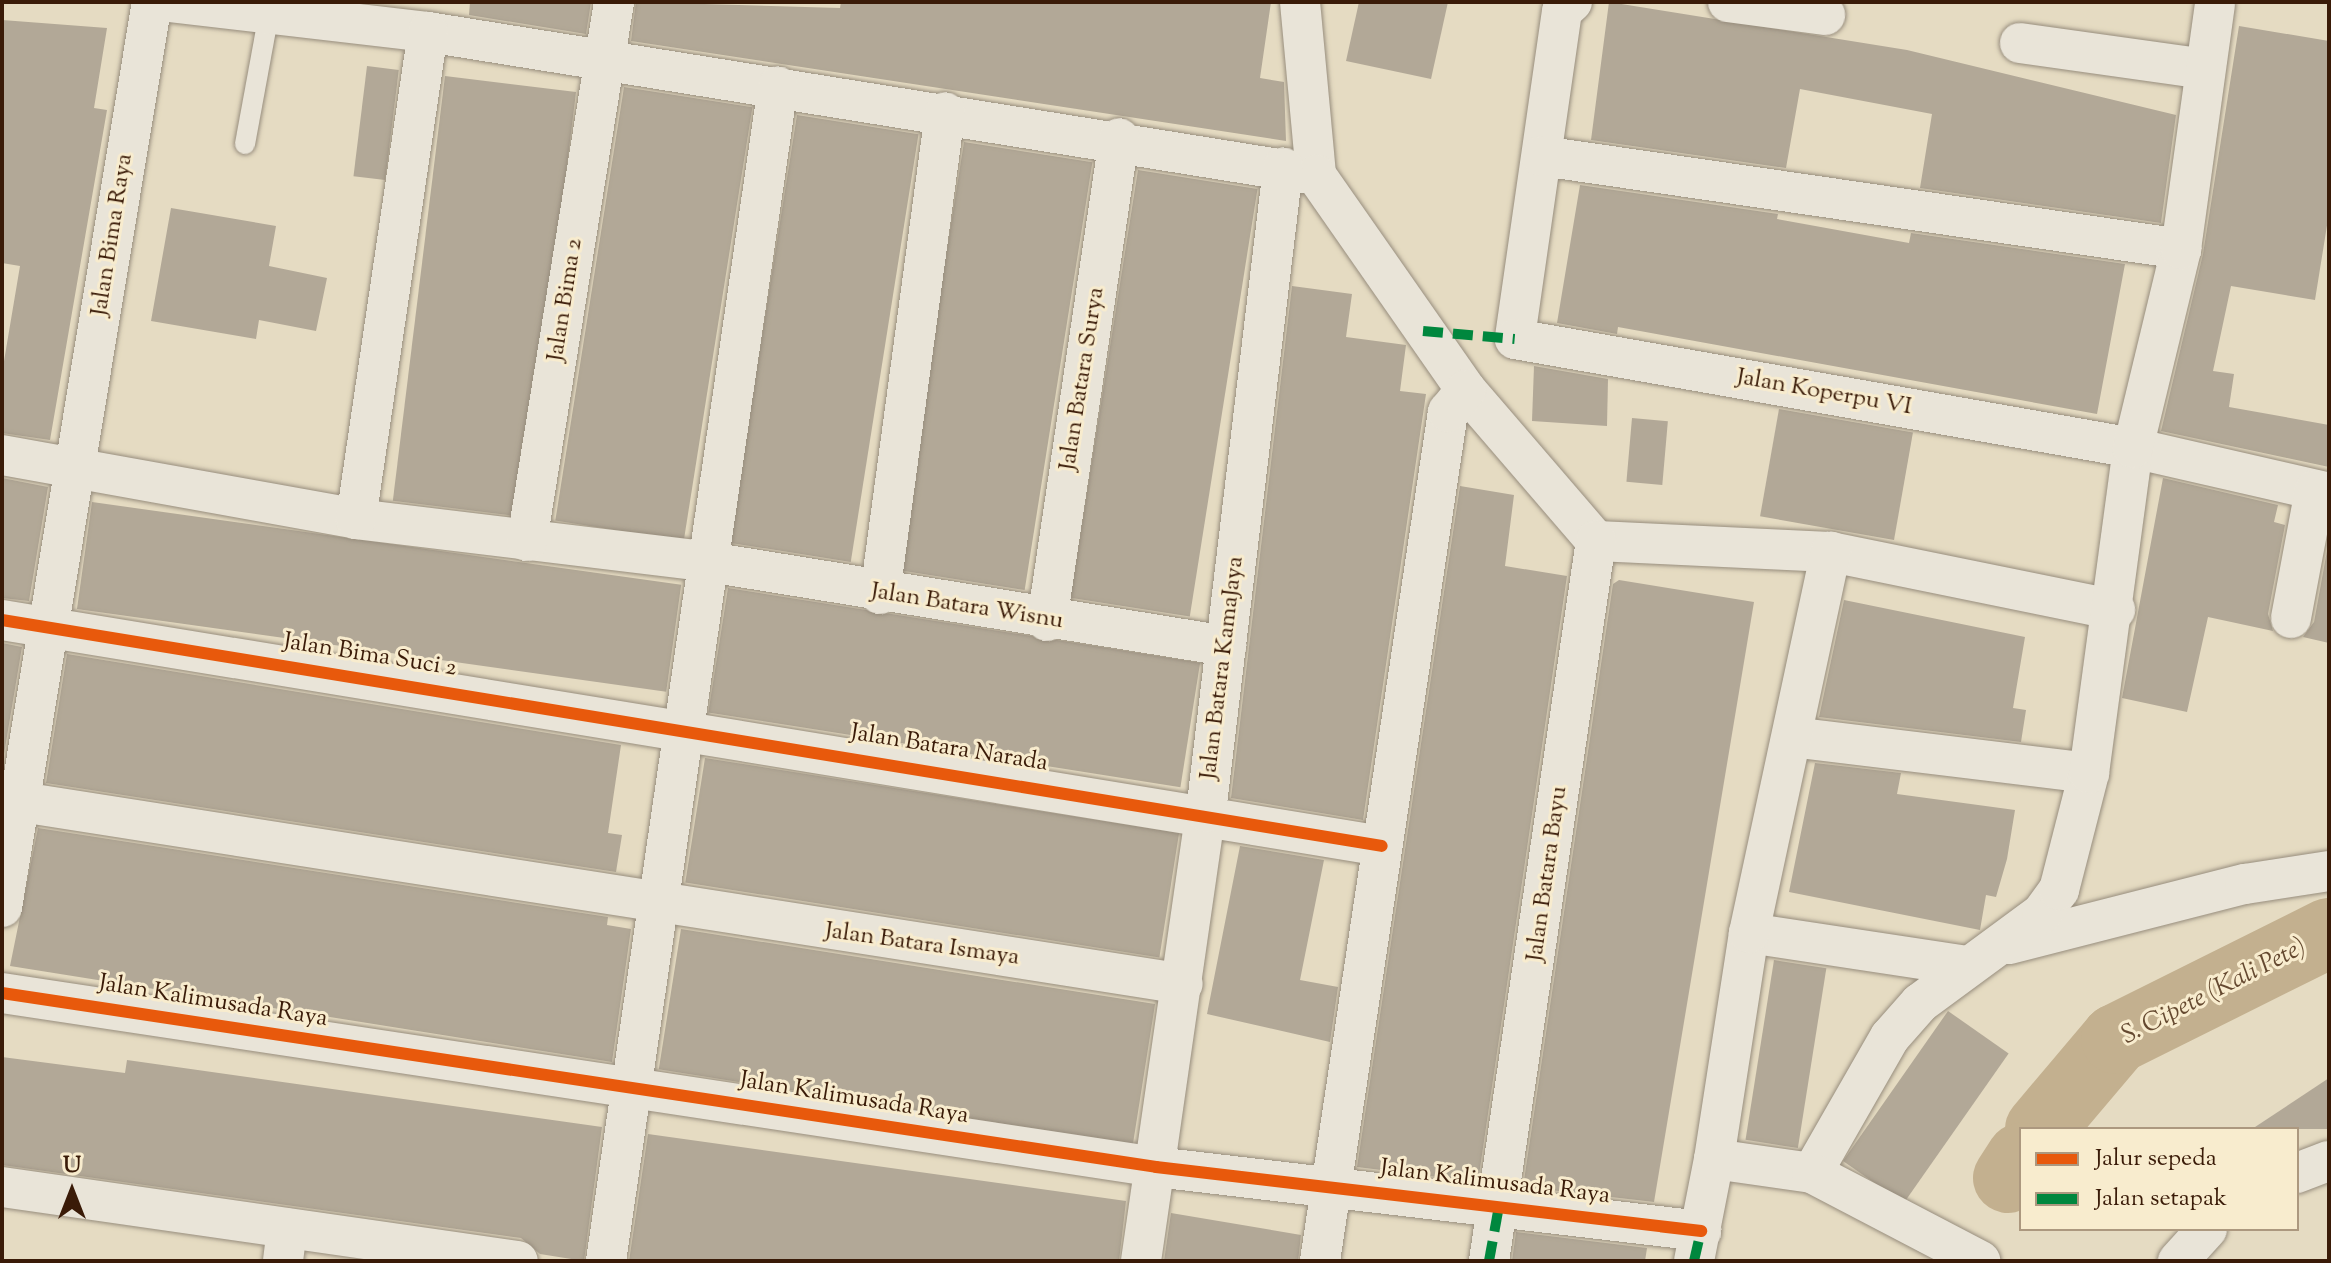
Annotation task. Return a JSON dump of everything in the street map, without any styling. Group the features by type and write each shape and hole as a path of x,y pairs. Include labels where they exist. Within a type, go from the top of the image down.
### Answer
{"street":[{"name":"Jalan Bima Raya","path":"2,907 10,801 48,628 152,2"},
{"path":"169,2 428,32 1119,138 1299,171 1466,390 1596,541 1831,552 2115,610"},
{"name":"Jalan Bima 2","path":"527,541 614,2"},
{"name":"Jalan Batara KamaJaya","path":"1141,1261 1183,984 1226,646 1299,171 1300,2"},
{"path":"1572,2 1562,11 1542,156 2181,249"},
{"path":"1728,2 1825,15"},
{"path":"2005,944 2059,890 2089,773 2115,610 2133,448 2181,249 2215,5"},
{"path":"356,519 428,32"},
{"path":"2020,43 2204,69"},
{"path":"606,1261 635,1088 778,87"},
{"path":"880,594 945,112"},
{"name":"Jalan Batara Surya","path":"1047,621 1119,138"},
{"name":"Jalan Koperpu VI","path":"1542,156 1515,339 2133,448 2322,492"},
{"path":"1320,1261 1448,412 1466,390"},
{"name":"Jalan Batara Wisnu","path":"2,455 356,519 709,562 880,594 1226,646"},
{"path":"2291,618 2322,492"},
{"name":"Jalan Batara Bayu","path":"1489,1261 1596,541"},
{"path":"1697,1246 1714,1159 1749,933 1831,552"},
{"name":"Jalan Bima Suci 2","path":"2,620 686,728"},
{"name":"Jalan Batara Narada","path":"686,728 1206,812 1382,846"},
{"path":"1792,737 2089,773"},
{"name":"Jalan Batara Ismaya","path":"10,801 660,906 1183,984"},
{"path":"1812,1173 1890,1037 1966,966 2005,944 2245,884 2329,871"},
{"path":"1749,933 1966,966"},
{"name":"Jalan Kalimusada Raya","path":"2,993 1156,1167 1334,1184 1499,1206 1697,1246"},
{"path":"1714,1159 1812,1173 1980,1261"},
{"path":"2299,1172 2329,1161"},
{"path":"2,1187 285,1245 518,1261"},
{"path":"2178,1261 2205,1231"}],"lane":[{"path":"245,144 269,13"}],"building":[{"path":"470,2 591,2 586,34 469,15"},
{"path":"636,2 840,8 841,2 1271,2 1260,78 1284,82 1286,141 631,41"},
{"path":"1359,2 1448,2 1431,79 1346,61"},
{"path":"1609,2 1907,50 2176,115 2161,223 1920,188 1932,114 1800,89 1786,168 1591,140"},
{"path":"2,20 107,28 94,108 107,110 50,440 2,433 2,373 20,266 2,263"},
{"path":"2239,26 2329,41 2329,213 2315,300 2231,286 2213,371 2234,374 2229,407 2329,425 2329,467 2161,431 2203,254"},
{"path":"367,66 399,70 385,180 353,176"},
{"path":"445,76 576,92 524,517 393,501"},
{"path":"624,87 752,107 684,541 555,521"},
{"path":"797,115 918,134 851,562 729,543"},
{"path":"964,142 1092,162 1025,590 896,570"},
{"path":"1138,170 1258,189 1190,617 1070,598"},
{"path":"1580,185 1778,214 1777,219 1909,243 1911,233 2125,264 2097,414 1618,327 1617,334 1557,323"},
{"path":"171,208 276,226 269,266 327,278 316,331 259,320 256,339 151,321"},
{"path":"1292,286 1352,294 1346,337 1406,345 1400,391 1426,394 1363,820 1231,798"},
{"path":"1534,366 1608,379 1607,426 1532,421"},
{"path":"1779,409 1913,433 1894,540 1760,516"},
{"path":"1632,418 1668,421 1662,485 1626,482"},
{"path":"2,478 48,487 29,601 2,598"},
{"path":"2163,478 2278,505 2274,522 2285,525 2268,614 2273,631 2208,617 2187,712 2122,698"},
{"path":"1460,486 1514,495 1505,566 1567,576 1478,1182 1357,1167"},
{"path":"92,502 681,585 666,692 77,609"},
{"path":"2329,540 2329,643 2303,637 2314,622"},
{"path":"1619,580 1754,602 1654,1202 1523,1187 1613,584"},
{"path":"728,588 1200,663 1180,787 708,712"},
{"path":"1844,600 2025,637 2013,708 2026,710 2021,742 1819,717"},
{"path":"2,643 22,647 2,766"},
{"path":"67,654 621,745 608,833 622,835 616,872 46,783"},
{"path":"705,758 1179,833 1159,958 685,882"},
{"path":"1815,763 1901,773 1897,794 2015,810 2007,859 1996,897 1986,895 1980,930 1789,892"},
{"path":"38,828 608,917 607,925 631,929 612,1062 10,966"},
{"path":"1240,846 1324,860 1300,980 1338,987 1330,1042 1207,1014"},
{"path":"681,929 1155,1004 1133,1144 659,1069"},
{"path":"1774,960 1826,968 1798,1148 1746,1140"},
{"path":"1948,1011 2009,1053 1904,1203 1843,1161"},
{"path":"2,1057 125,1073 127,1060 602,1127 584,1261 540,1254 521,1238 2,1165"},
{"path":"2329,1078 2329,1129 2255,1127"},
{"path":"648,1134 1126,1201 1119,1261 629,1261"},
{"path":"1171,1213 1301,1235 1298,1261 1164,1261"},
{"path":"1516,1232 1647,1248 1645,1261 1512,1261"}],"waterway":[{"name":"S. Cipete (Kali Pete)","path":"2042,1127 2116,1039 2329,933"},
{"name":"S. Cipete (Kali Pete)","path":"2008,1178 2019,1161"}],"marked path":[{"path":"1423,331 1515,339"},
{"path":"1489,1261 1499,1206"},
{"path":"1694,1261 1701,1231"}],"cycle path":[{"path":"2,620 1382,846"},
{"path":"2,993 1156,1167 1701,1231"}]}
